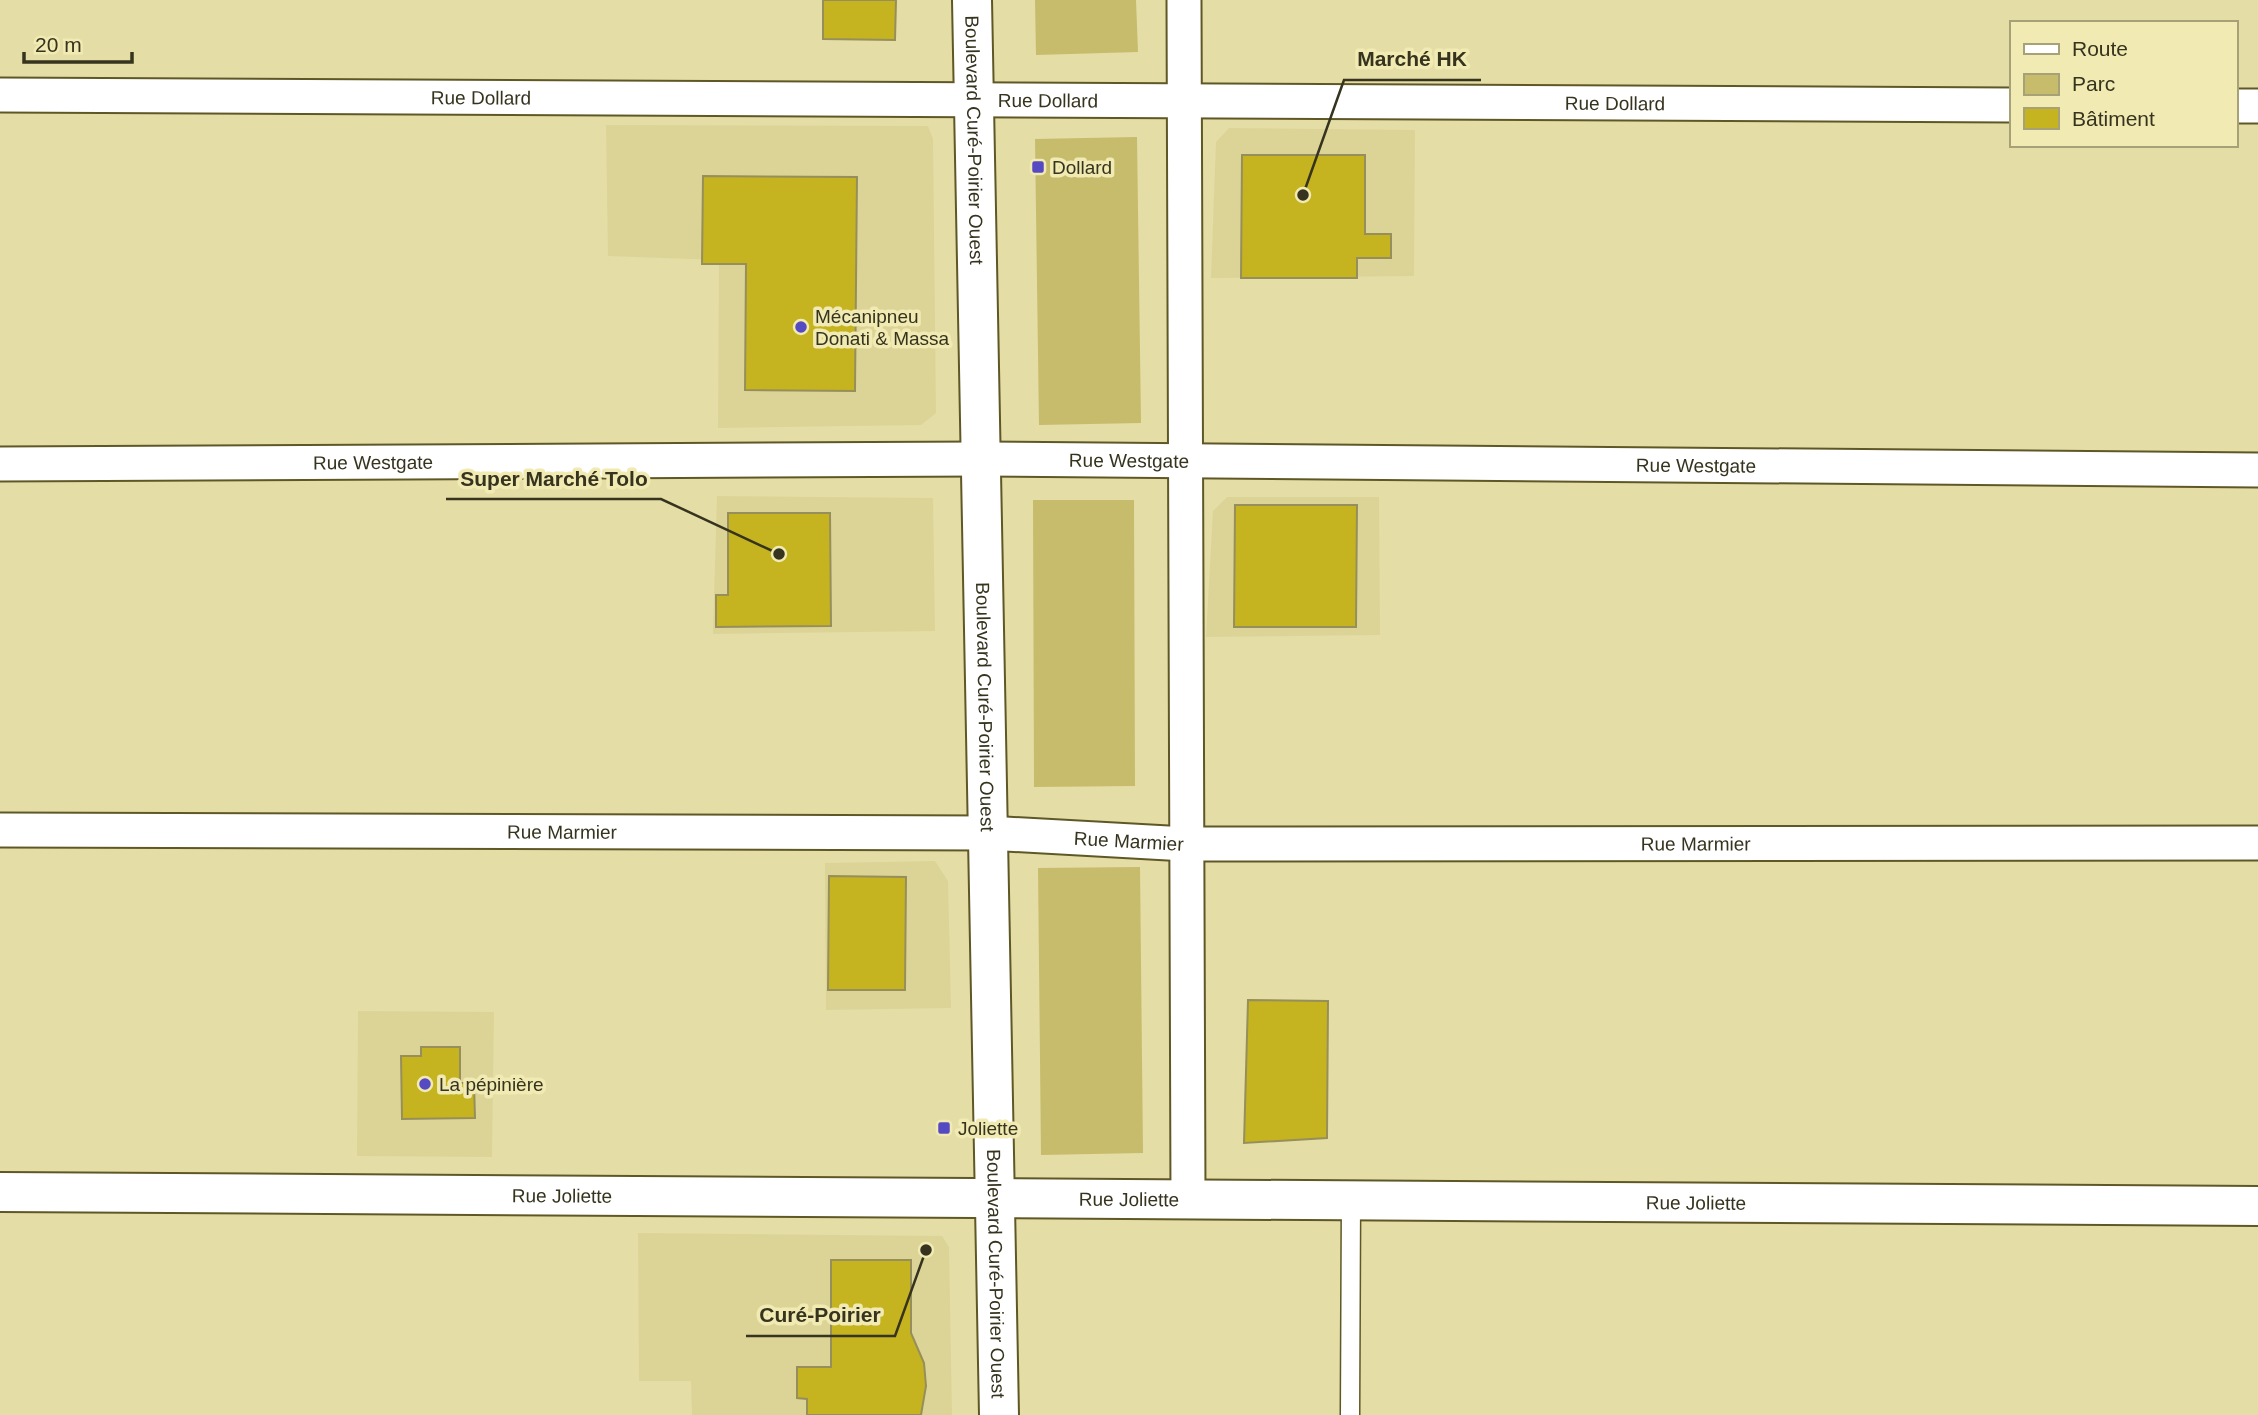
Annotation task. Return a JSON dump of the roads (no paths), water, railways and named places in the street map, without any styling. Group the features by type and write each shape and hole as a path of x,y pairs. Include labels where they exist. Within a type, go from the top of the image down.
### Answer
{"street":[{"name":"Boulevard Curé-Poirier Ouest","path":"972,0 999,1415"},
{"path":"1184,0 1188,1199"},
{"name":"Rue Dollard","path":"0,95 2010,105"},
{"path":"2237,106 2258,106"},
{"name":"Rue Westgate","path":"0,464 981,459 2258,470"},
{"name":"Rue Marmier","path":"0,830 988,833 1186,844 2258,843"},
{"name":"Rue Joliette","path":"0,1192 2258,1206"}],"lane":[{"path":"1350,1415 1351,1200"}],"place":[{"name":"Dollard","path":"1038,167"},
{"name":"Marché HK","path":"1303,195"},
{"name":"Mécanipneu Donati & Massa","path":"801,327"},
{"name":"Super Marché Tolo","path":"779,554"},
{"name":"La pépinière","path":"425,1084"},
{"name":"Joliette","path":"944,1128"},
{"name":"Curé-Poirier","path":"926,1250"}]}
